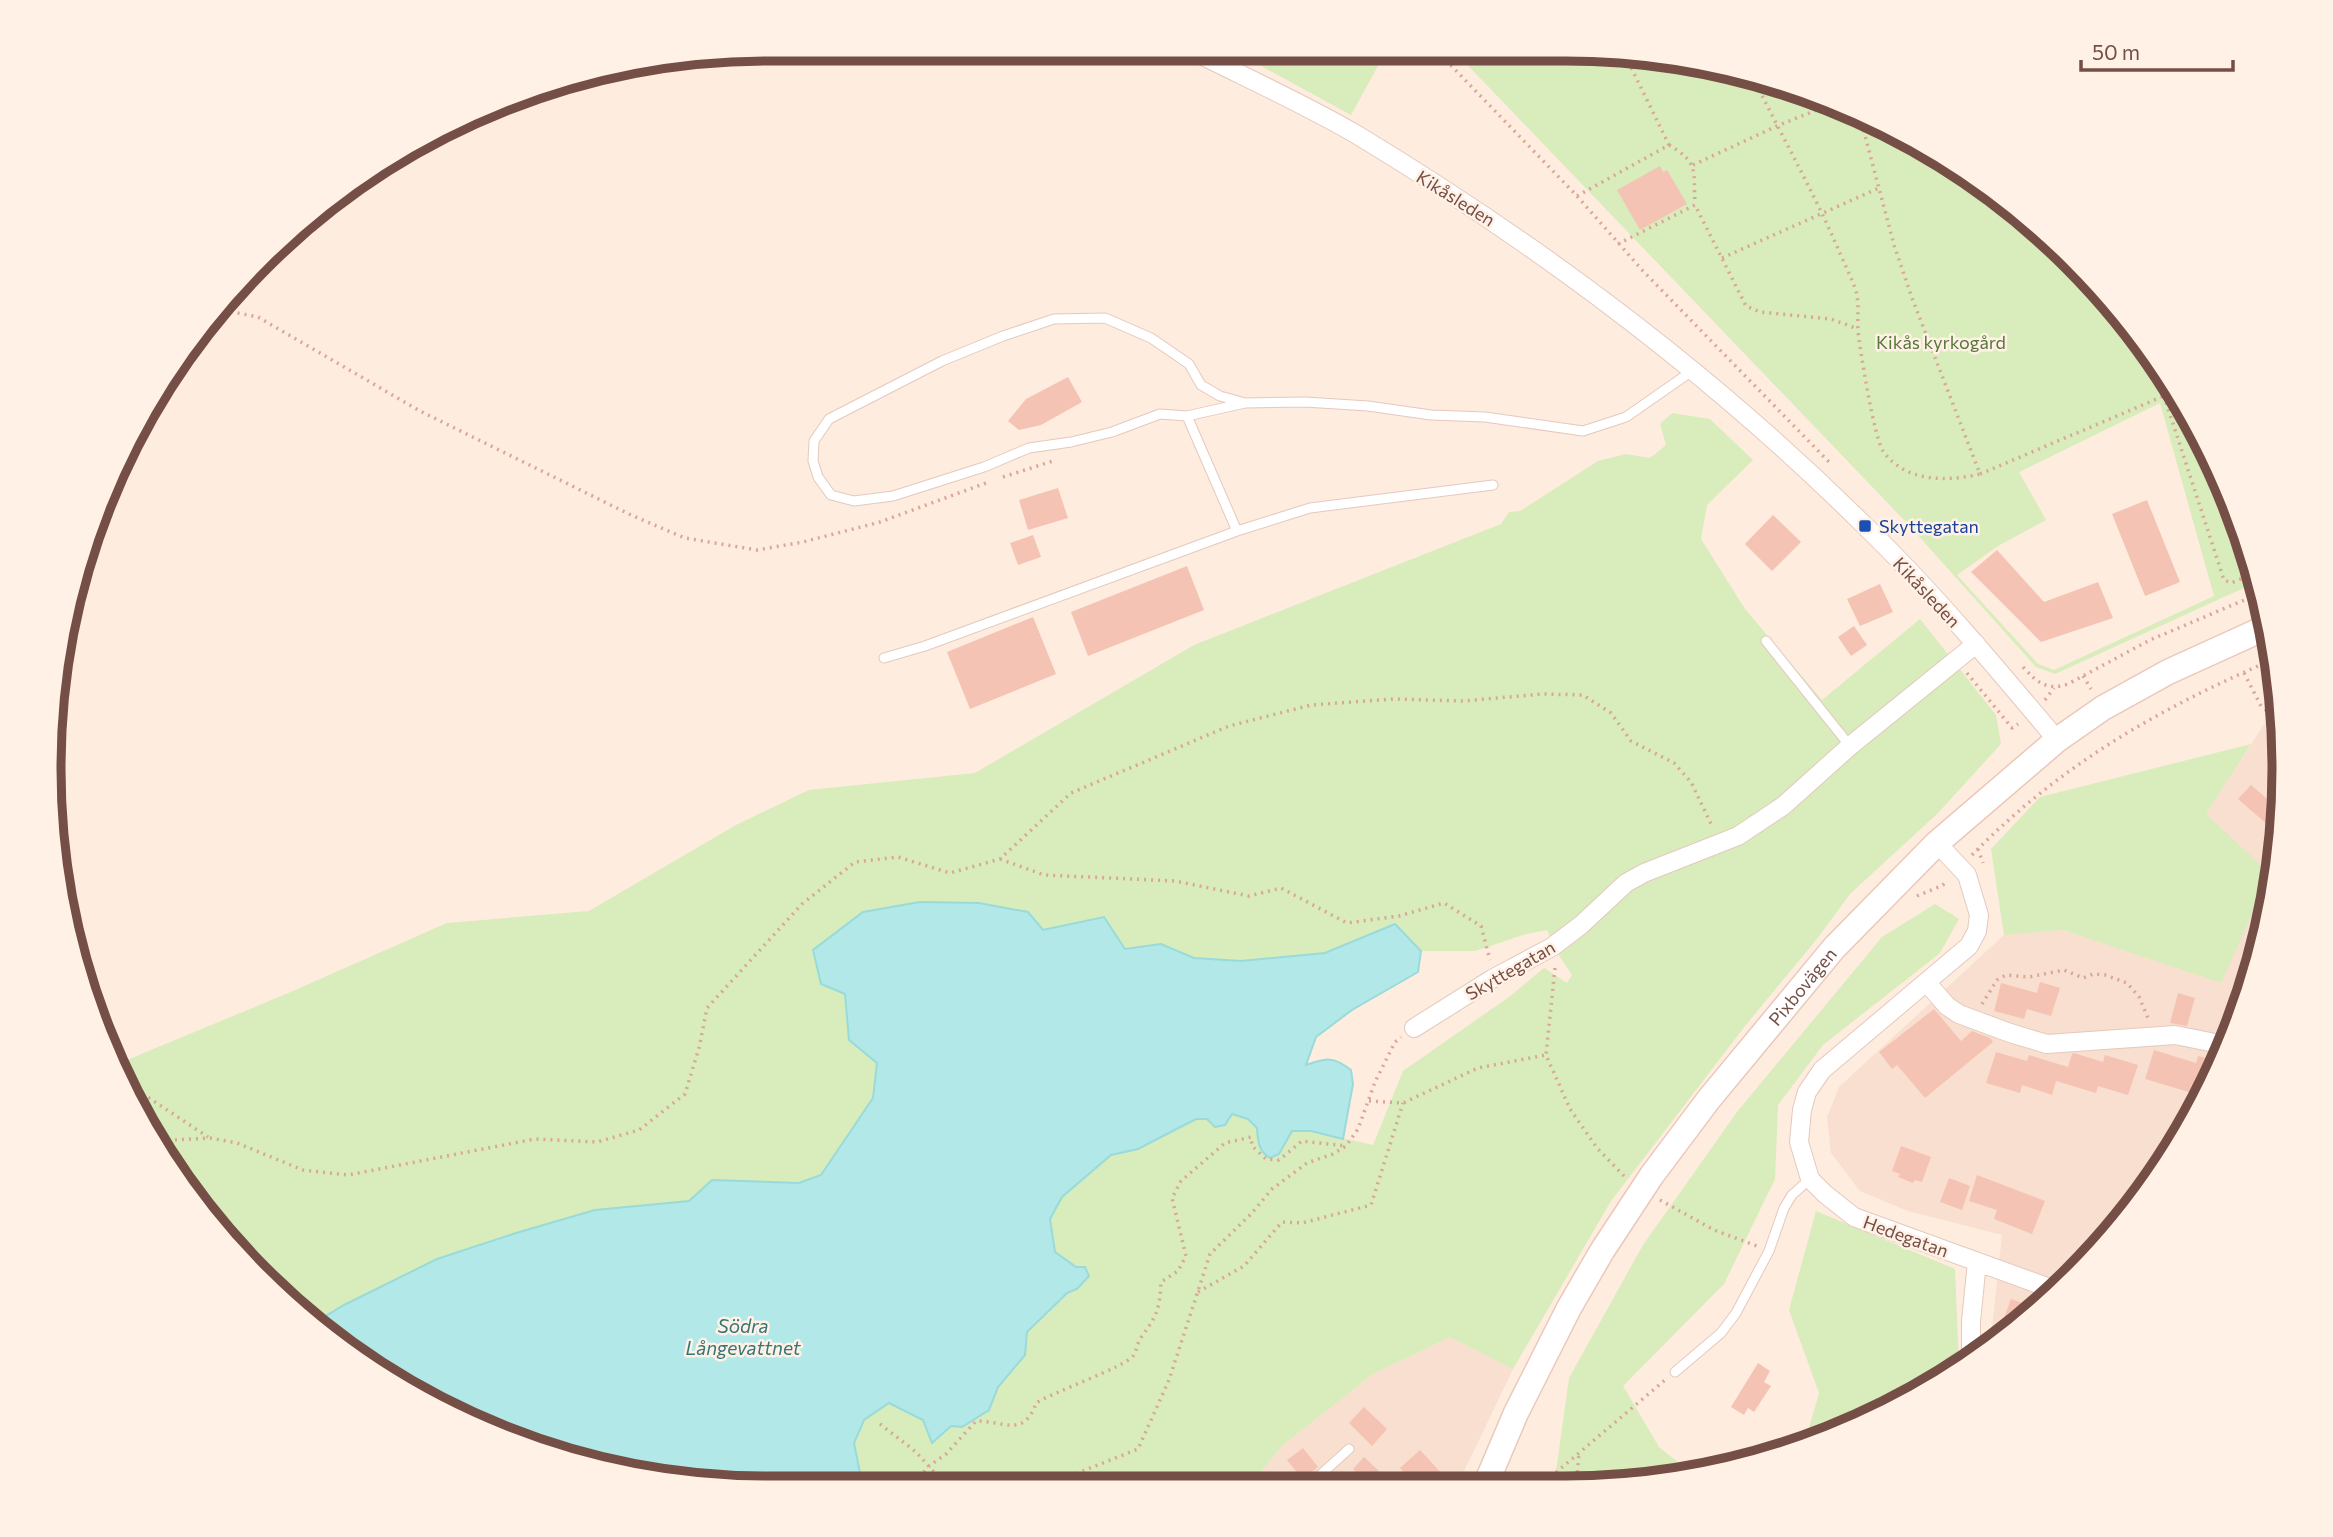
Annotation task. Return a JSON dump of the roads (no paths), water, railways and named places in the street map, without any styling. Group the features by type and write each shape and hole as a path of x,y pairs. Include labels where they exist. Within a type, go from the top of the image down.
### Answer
{"street":[{"name":"Kikåsleden","path":"1213,61 1357,135 1502,227 1575,277 1692,370 1805,468 1865,526 1976,644 2057,740"},
{"name":"Pixbovägen","path":"1489,1476 1516,1413 1569,1308 1602,1251 1652,1175 1709,1099 1834,948 1937,843 2057,740 2103,708 2168,672 2258,631"},
{"name":"Skyttegatan","path":"1414,1028 1492,979 1542,953 1581,925 1626,883 1644,873 1738,836 1783,806 1850,746 1976,644"},
{"path":"1810,1179 1799,1142 1807,1092 1822,1070 1969,946 1978,931 1979,915 1967,875 1937,843"},
{"path":"1927,983 1947,1006 1959,1014 2047,1044 2175,1035 2216,1043"},
{"name":"Hedegatan","path":"1810,1179 1854,1217 2046,1287"},
{"path":"1971,1347 1977,1262"}],"lane":[{"path":"1245,403 1220,396 1201,384 1189,364 1151,338 1105,318 1054,319 942,361 829,419 814,441 813,461 818,477 831,495 854,501 904,492 984,467 1029,448 1112,432 1160,414 1187,416 1245,403 1305,402 1368,406 1431,415 1485,417 1583,431 1626,417 1692,370"},
{"path":"1187,416 1237,531"},
{"path":"884,658 925,646 1237,531 1310,508 1493,485"},
{"path":"1766,640 1850,746"},
{"path":"1675,1372 1721,1333 1750,1290 1769,1251 1784,1208 1792,1195 1810,1179"},
{"path":"1320,1476 1349,1449"}],"water":[{"name":"Södra Långevattnet","path":"920,902 979,903 1028,912 1043,930 1104,917 1125,949 1161,944 1194,958 1241,961 1325,953 1395,924 1421,951 1418,972 1352,1010 1316,1037 1306,1065 1330,1060 1351,1070 1353,1084 1343,1139 1311,1131 1292,1131 1279,1154 1270,1158 1261,1149 1257,1128 1248,1119 1232,1114 1225,1125 1215,1127 1207,1119 1196,1119 1138,1149 1111,1155 1062,1197 1050,1219 1055,1252 1076,1267 1085,1267 1089,1276 1077,1289 1067,1293 1027,1332 1025,1355 998,1387 989,1410 962,1427 951,1426 932,1443 923,1420 889,1403 864,1420 854,1443 861,1476 768,1476 676,1470 585,1452 498,1422 456,1403 376,1357 323,1318 437,1259 595,1210 689,1201 712,1180 799,1183 821,1175 873,1098 877,1063 849,1040 845,994 821,984 813,950 863,912"}],"place":[{"name":"Skyttegatan","path":"1865,526"}],"park label":[{"name":"Kikås kyrkogård","path":"1941,342"}]}
